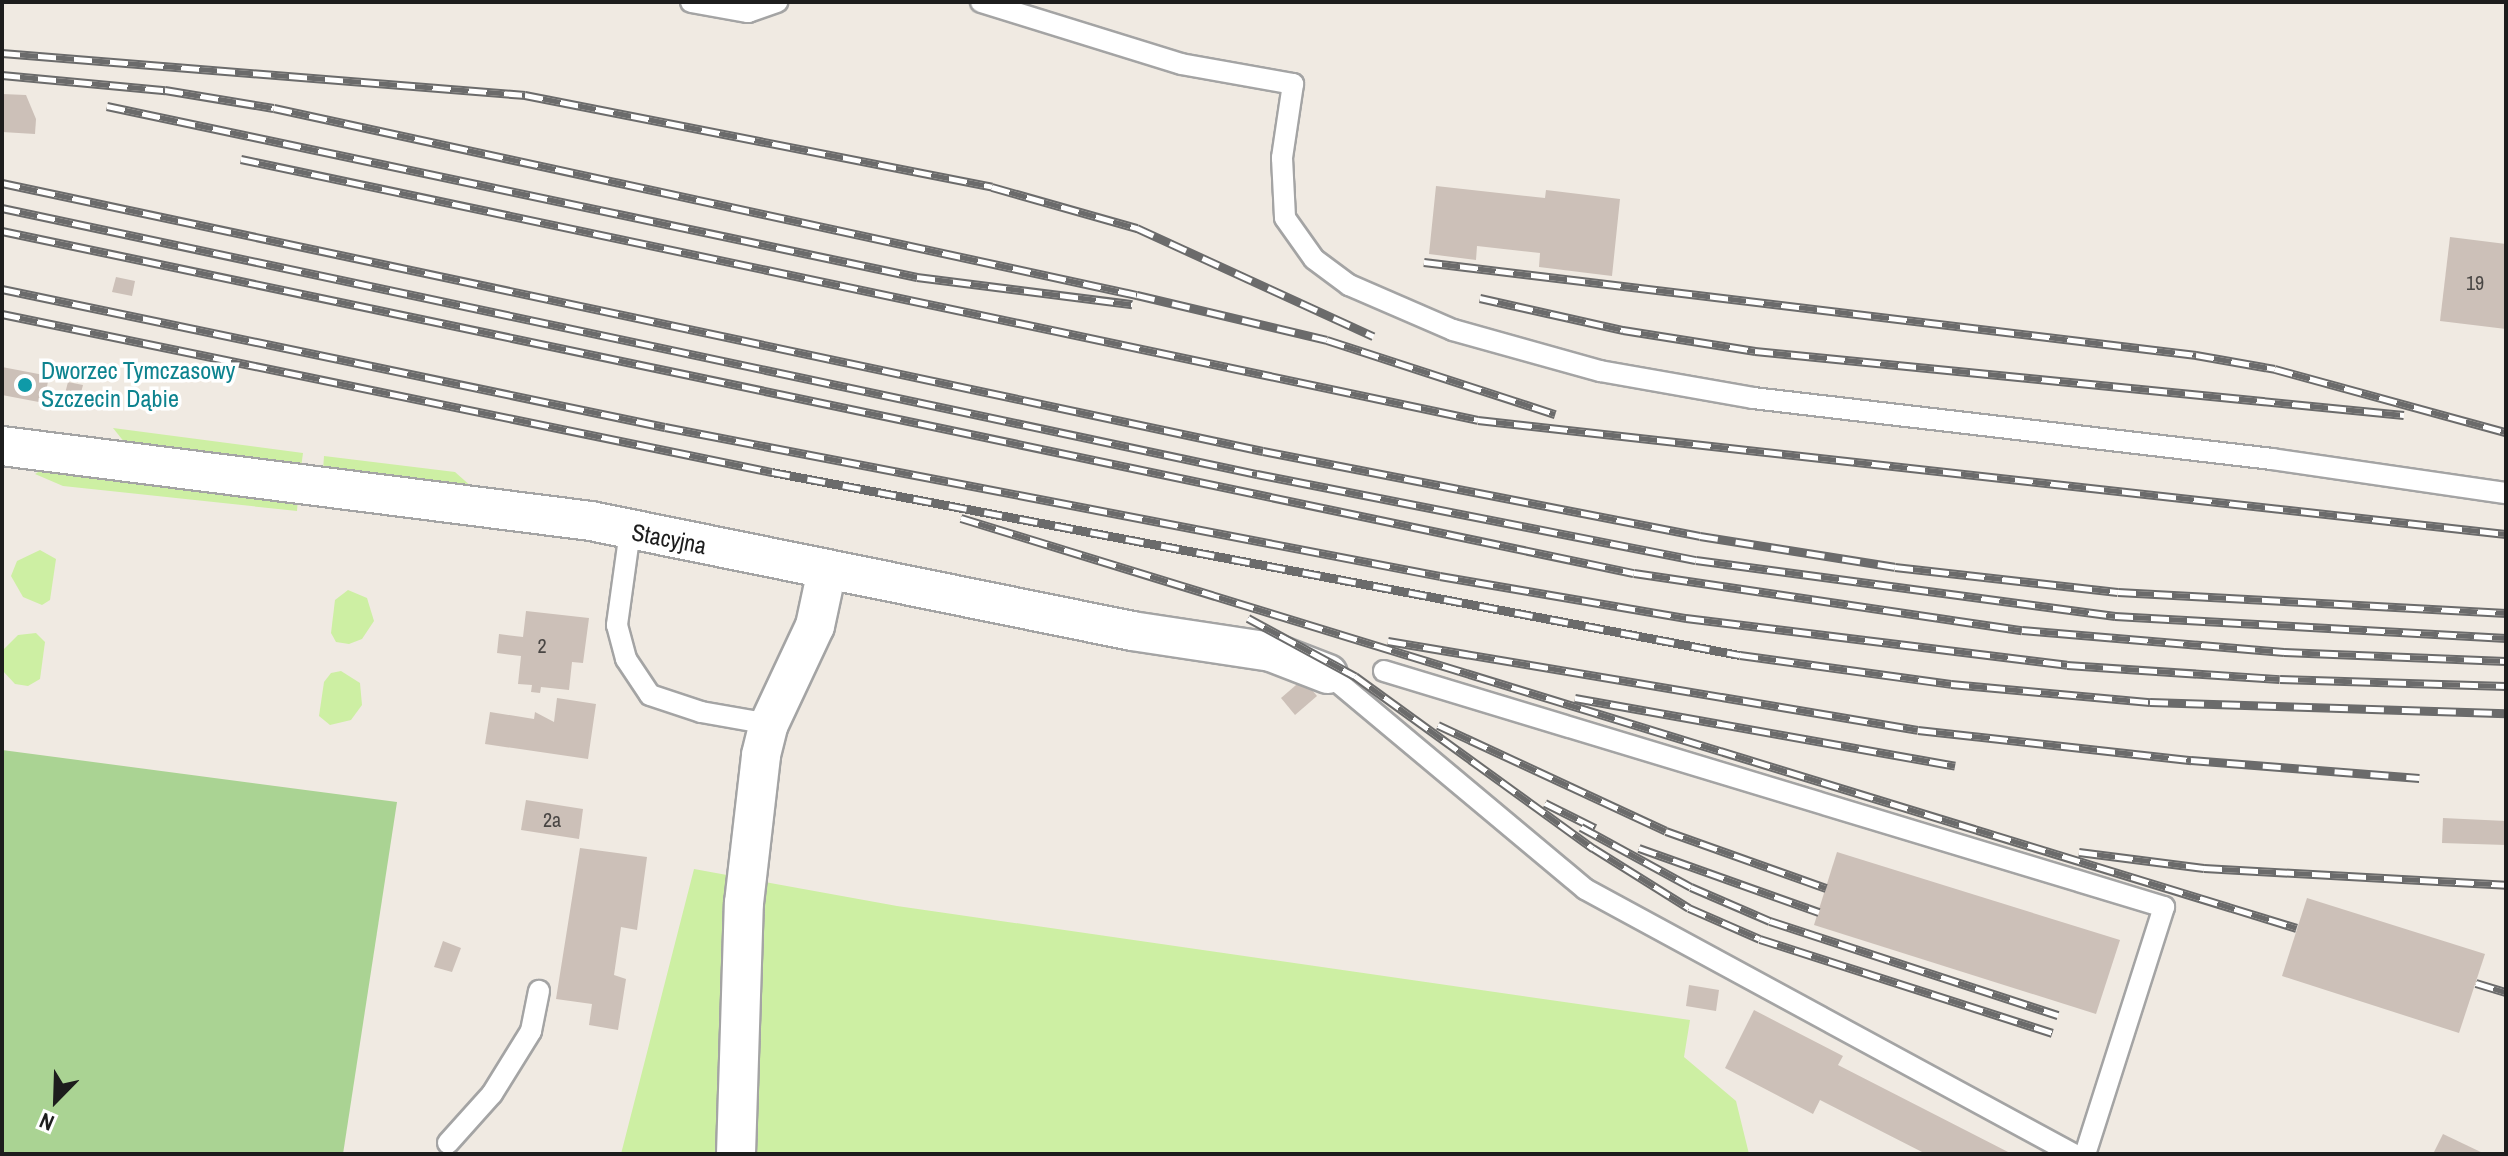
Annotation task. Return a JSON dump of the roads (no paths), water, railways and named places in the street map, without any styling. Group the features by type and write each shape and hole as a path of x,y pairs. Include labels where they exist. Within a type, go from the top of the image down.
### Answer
{"street":[{"name":"Stacyjna","path":"2,446 406,494 630,531 1132,631 1271,652 1328,674"},
{"path":"736,1154 744,903 769,724 808,645 827,570"}],"lane":[{"path":"691,2 748,12 777,2"},
{"path":"981,2 1181,64 1293,84 1282,158 1285,218 1314,259 1349,285 1467,334 1600,371 1753,398 2272,459 2506,493"},
{"path":"630,531 617,625 626,659 650,695 701,712 769,724"},
{"path":"1384,671 2164,907 2085,1154"},
{"path":"1328,674 1585,889 2073,1154"},
{"path":"448,1143 492,1094 531,1031 539,991"}],"railway":[{"path":"2,53 525,95 992,187 1137,228 1373,336"},
{"path":"2,75 165,90 274,108 1137,295 1327,340 1555,414"},
{"path":"107,106 917,277 1132,304"},
{"path":"241,159 1478,420 2506,534"},
{"path":"2,183 1263,451 1700,536 1895,567 2118,592 2506,613"},
{"path":"2,208 1257,474 1696,560 2115,616 2506,638"},
{"path":"2,231 1634,573 2022,630 2284,652 2506,661"},
{"path":"1424,262 2196,355 2275,369 2506,432"},
{"path":"2,289 665,427 1440,576 1686,618 2067,665 2280,679 2506,686"},
{"path":"1480,298 1623,330 1755,351 2404,415"},
{"path":"2,314 772,472 1740,655 1951,684 2150,702 2506,713"},
{"path":"961,518 2297,928"},
{"path":"1248,618 1355,676 1593,848 1689,908 1760,939 2052,1033"},
{"path":"1388,641 1918,730 2191,760 2419,778"},
{"path":"1575,698 1955,766"},
{"path":"1438,725 1666,831 1826,888"},
{"path":"1545,803 1595,828"},
{"path":"1581,827 1691,887 1770,921 2058,1015"},
{"path":"1639,848 1819,912"},
{"path":"2079,852 2204,868 2506,885"},
{"path":"2476,983 2506,992"}],"place":[{"name":"Dworzec Tymczasowy Szczecin Dąbie","path":"25,385"}]}
